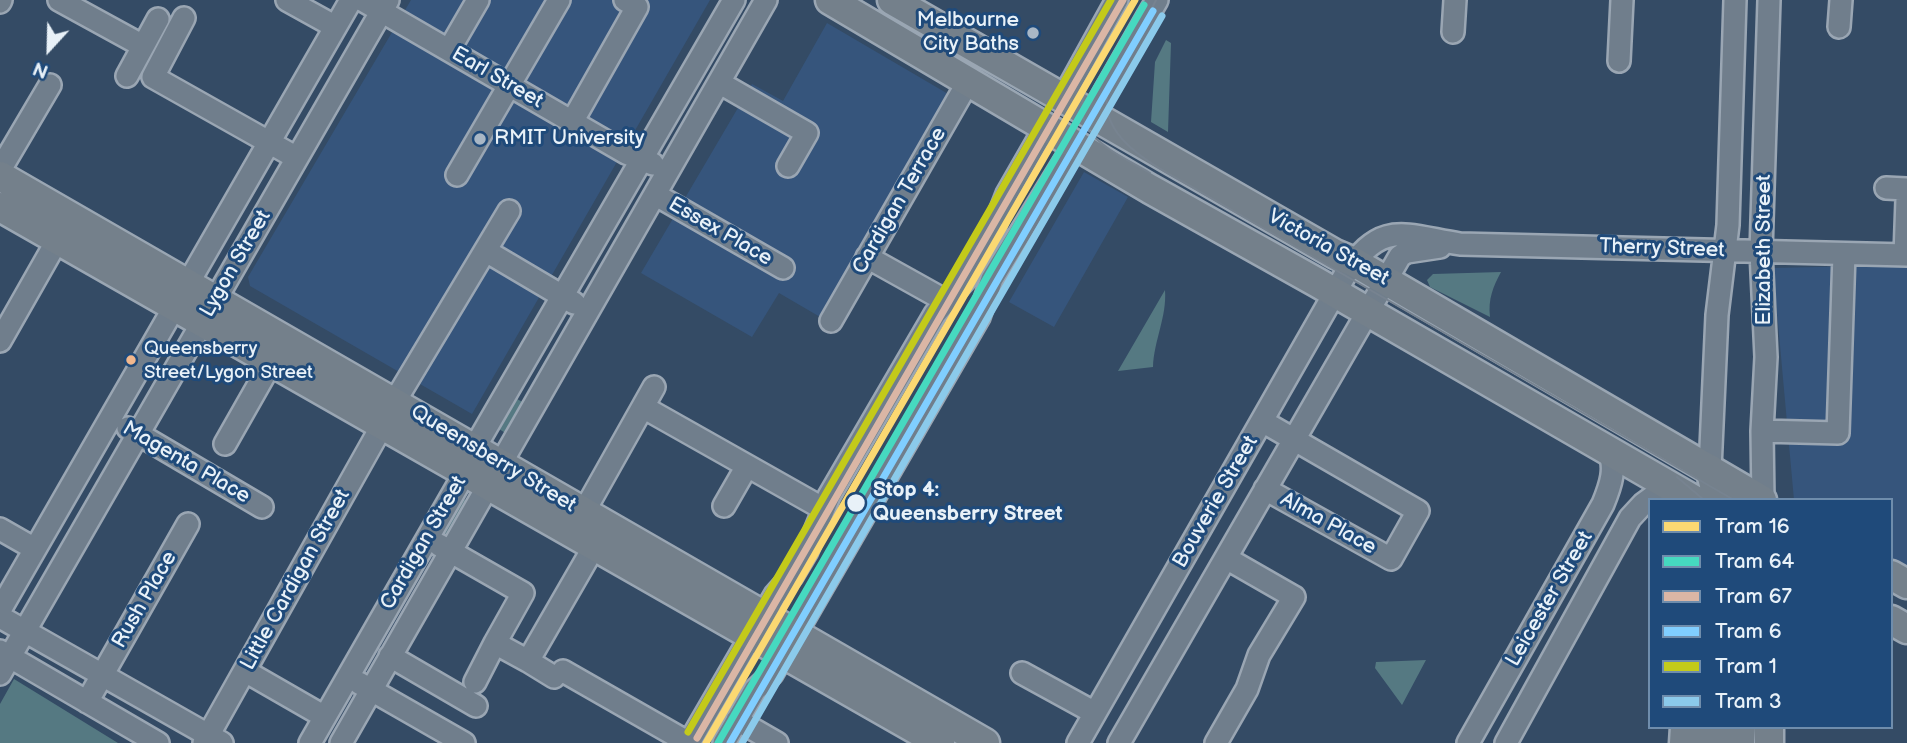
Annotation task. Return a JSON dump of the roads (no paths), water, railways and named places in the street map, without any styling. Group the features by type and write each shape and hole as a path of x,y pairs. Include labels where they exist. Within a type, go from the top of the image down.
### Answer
{"main road":[{"name":"Victoria Street","path":"830,0 1150,189 1692,498"},
{"name":"Victoria Street","path":"892,0 1335,254 1354,262 1759,498"},
{"path":"1046,126 1063,97"},
{"path":"1075,144 1092,114"},
{"name":"Queensberry Street","path":"0,176 64,228 482,466 584,530 757,625 944,737 985,743"},
{"name":"Queensberry Street","path":"0,207 64,228"},
{"name":"Elizabeth Street","path":"1696,498 1710,469"},
{"name":"Elizabeth Street","path":"1710,469 1717,498"}],"street":[{"path":"59,0 143,46"},
{"path":"286,0 334,26"},
{"name":"Lygon Street","path":"0,610 351,0"},
{"name":"Earl Street","path":"362,0 385,6 449,50 626,153 643,158 669,173"},
{"path":"449,50 478,0"},
{"path":"457,175 559,0"},
{"path":"572,122 637,7 625,0"},
{"name":"Cardigan Street","path":"341,743 450,552 482,466 562,296 734,0"},
{"name":"Cardigan Street","path":"310,743 428,539 589,311 766,0"},
{"path":"1063,97 1117,0"},
{"path":"1092,114 1157,0"},
{"path":"1453,32 1455,0"},
{"path":"1619,61 1622,0"},
{"name":"Elizabeth Street","path":"1710,469 1717,315 1726,251 1735,0"},
{"name":"Elizabeth Street","path":"1762,498 1766,357 1762,252 1769,0"},
{"path":"1839,27 1841,0"},
{"name":"Lygon Street","path":"3,661 25,631 385,6"},
{"path":"184,18 153,77 297,158"},
{"path":"127,76 158,19"},
{"path":"699,61 722,79 807,133 788,166"},
{"name":"Cardigan Terrace","path":"831,321 968,82"},
{"path":"0,170 50,85"},
{"path":"495,643 689,743 775,595 792,576 807,551 822,509 935,314 964,281 995,225 1007,194 1046,126"},
{"path":"724,743 755,690 772,674 979,317 992,279 1075,144"},
{"path":"620,197 651,204"},
{"path":"1906,255 1907,200"},
{"name":"Essex Place","path":"651,204 783,268"},
{"name":"Little Cardigan Street","path":"211,740 245,671 389,412 509,211"},
{"path":"0,341 64,228"},
{"name":"Therry Street","path":"1354,262 1364,249 1380,238 1393,234 1460,244 1906,255"},
{"name":"Therry Street","path":"1385,281 1400,256 1407,252 1460,244"},
{"path":"486,251 589,311"},
{"path":"1762,431 1838,433 1844,254"},
{"path":"867,257 946,302"},
{"name":"Bouverie Street","path":"1078,743 1354,262"},
{"name":"Bouverie Street","path":"1119,743 1385,281"},
{"path":"225,444 279,350"},
{"path":"527,661 584,530 654,387"},
{"path":"643,407 822,509"},
{"name":"Magenta Place","path":"111,418 262,507"},
{"path":"1262,421 1294,440"},
{"name":"Alma Place","path":"1265,489 1391,559 1418,511 1294,440"},
{"name":"Leicester Street","path":"1475,738 1607,495 1612,459 1607,449"},
{"path":"724,506 747,466"},
{"name":"Leicester Street","path":"1652,498 1669,485"},
{"name":"Leicester Street","path":"1514,738 1626,525 1637,509 1648,501"},
{"path":"1600,510 1626,525"},
{"name":"Rush Place","path":"87,702 188,524"},
{"path":"0,529 35,549"},
{"path":"428,539 523,593 475,682"},
{"path":"1216,743 1247,689 1259,655 1294,597 1226,558"},
{"path":"1173,577 1203,597"},
{"path":"0,617 211,740"},
{"path":"390,656 475,706"},
{"path":"3,661 87,702 158,743"},
{"path":"245,671 325,717"},
{"path":"1022,673 1095,713"},
{"path":"348,677 464,743"},
{"path":"737,720 777,743"},
{"path":"1475,738 1499,722 1514,738"}],"tram line":[{"name":"1","path":"688,732 1111,0"},
{"name":"67","path":"697,738 1123,0"},
{"name":"16","path":"706,743 1135,0"},
{"path":"1156,0 1111,81 1107,101 1110,119 1118,134 1132,148 1165,172 1731,498"},
{"name":"64","path":"718,743 1144,5"},
{"name":"6","path":"730,743 1153,11"},
{"name":"3","path":"742,743 1162,16"},
{"path":"1091,77 1082,112 1086,125 1094,137 1106,147 1150,173"},
{"path":"1677,477 1702,498"}],"place":[{"name":"Melbourne City Baths","path":"1033,33"},
{"name":"RMIT University","path":"480,139"},
{"name":"Queensberry Street/Lygon Street","path":"131,360"},
{"name":"Stop 4: Queensberry Street","path":"856,503"}]}
